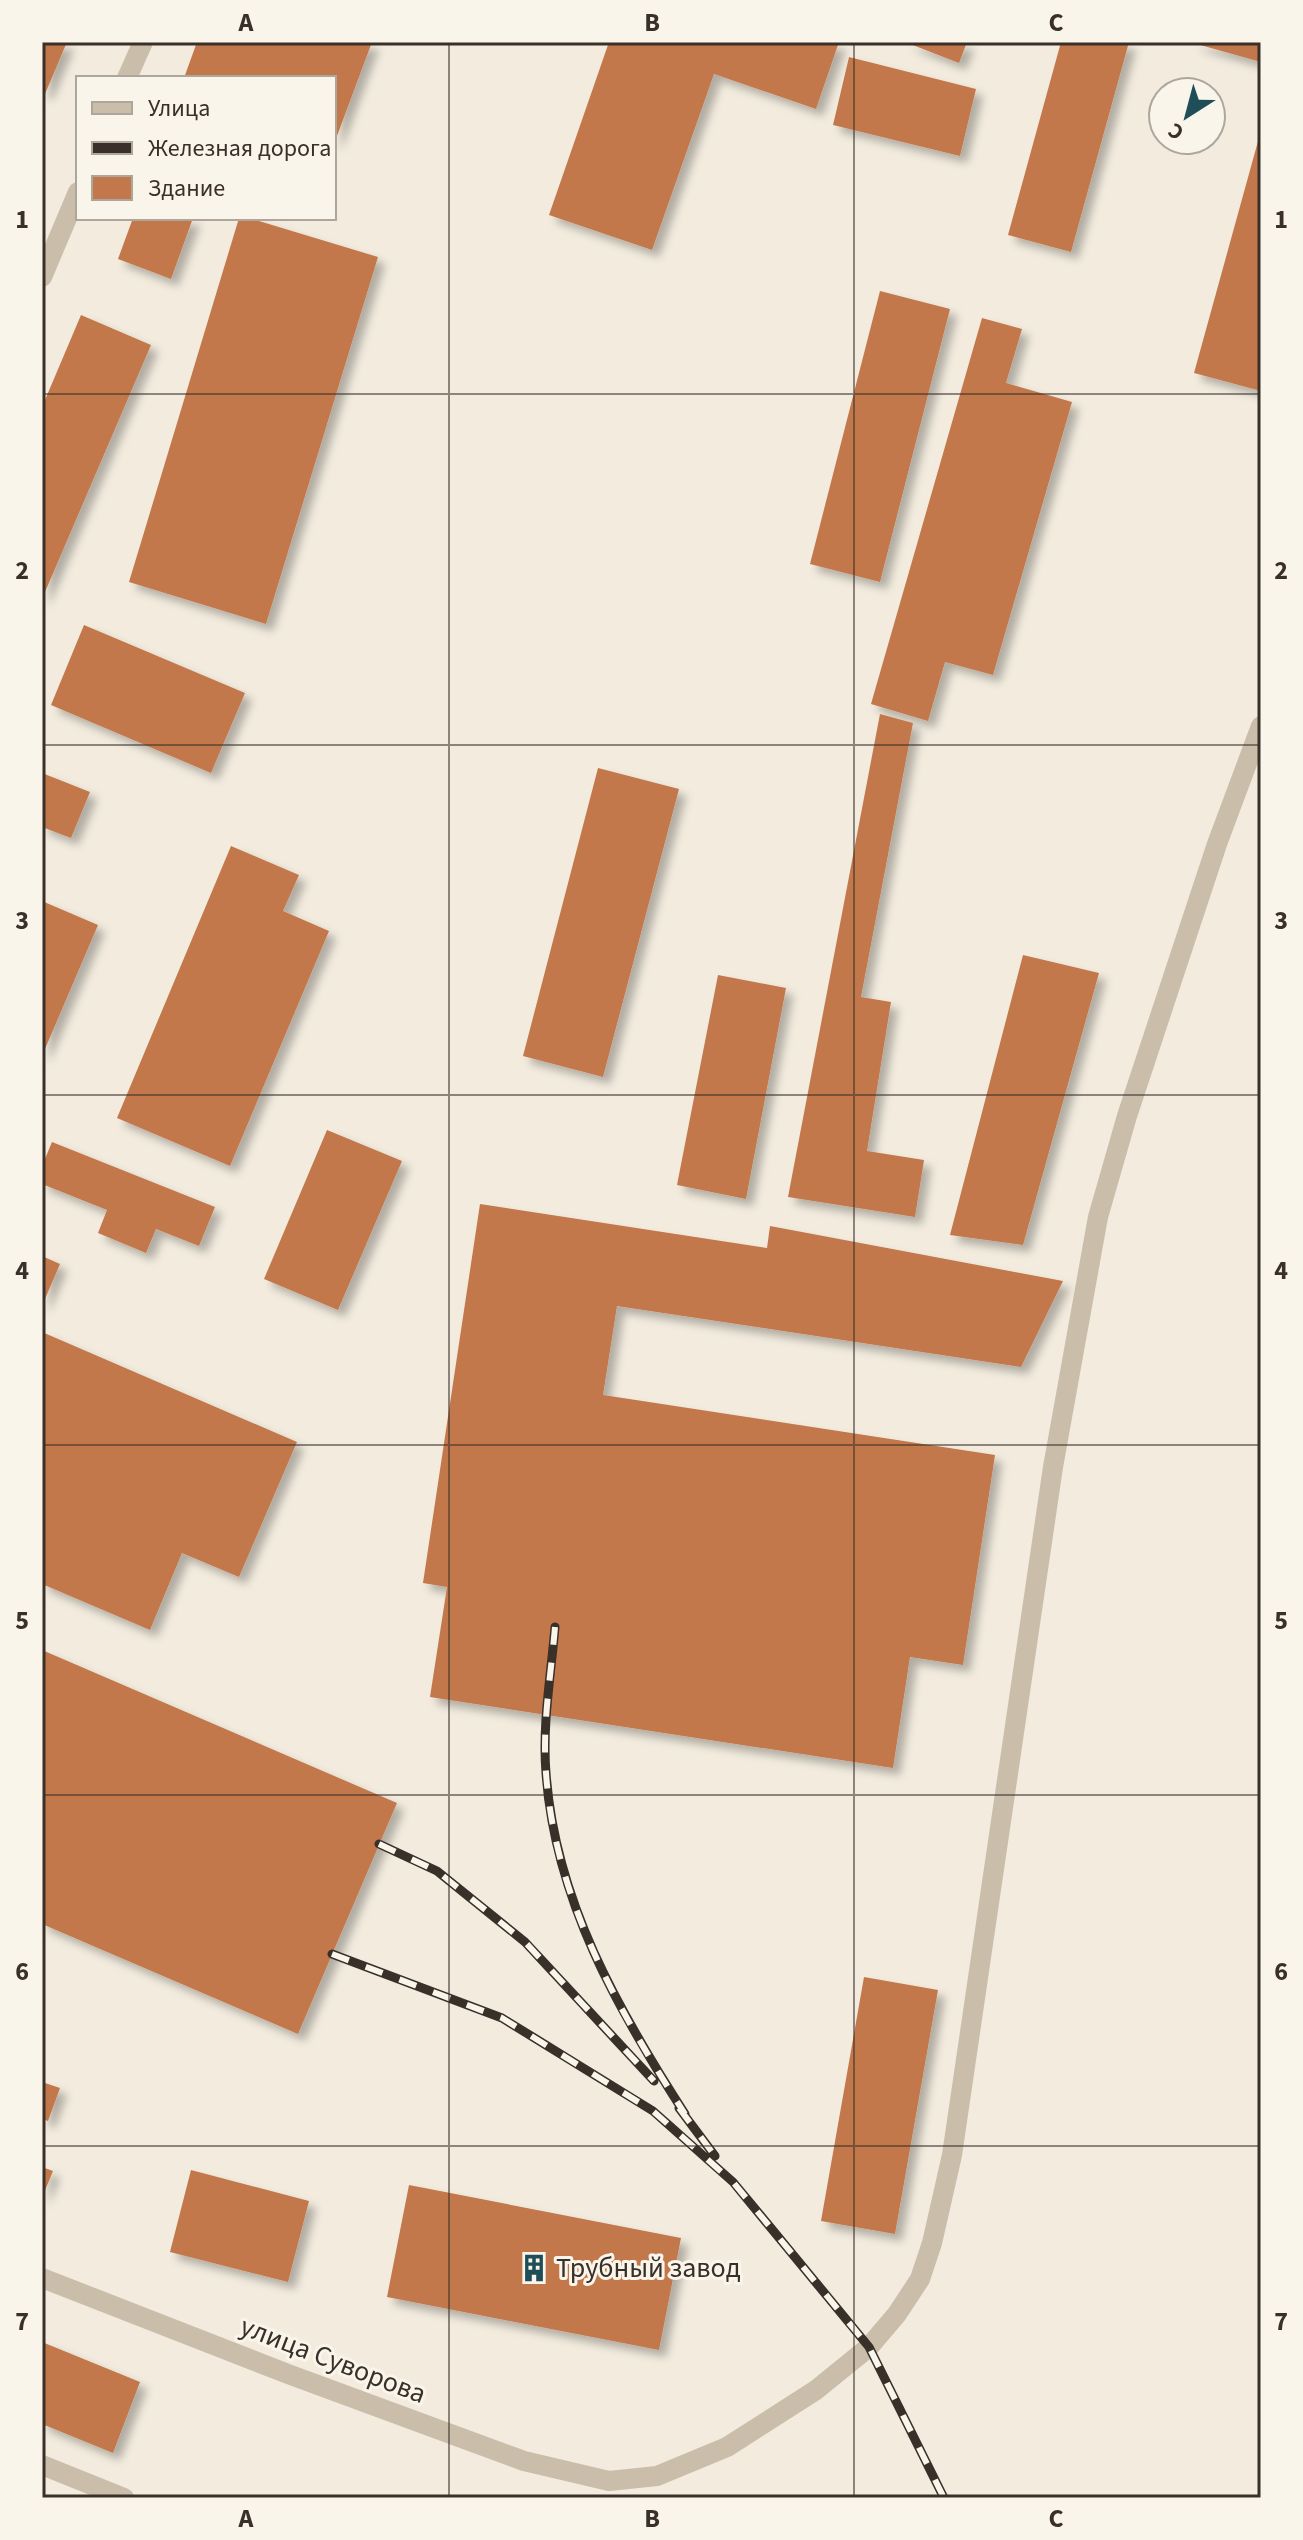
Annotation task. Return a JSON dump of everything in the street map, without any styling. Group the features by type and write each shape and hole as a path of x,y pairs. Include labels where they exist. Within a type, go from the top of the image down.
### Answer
{"street":[{"path":"128,76 143,42"},
{"path":"42,277 76,197"},
{"name":"улица Суворова","path":"42,2278 288,2374 610,2490 657,2476 727,2447 816,2390 869,2347 897,2314 920,2279 932,2243 952,2155 1053,1467 1098,1217 1127,1116 1217,844 1261,726"},
{"path":"42,2465 124,2498"}],"building":[{"path":"42,42 67,42 45,94 42,92"},
{"path":"197,42 372,42 336,139 336,76 185,76"},
{"path":"609,42 839,42 816,109 714,74 652,250 549,215"},
{"path":"905,42 967,42 959,63"},
{"path":"1061,42 1129,42 1071,252 1008,235"},
{"path":"1261,42 1261,62 1193,43"},
{"path":"849,57 976,89 960,156 833,125"},
{"path":"1261,134 1261,391 1194,373"},
{"path":"132,220 192,220 171,279 118,259"},
{"path":"238,220 256,220 378,257 266,624 129,582"},
{"path":"880,291 950,309 880,582 810,564"},
{"path":"81,315 151,345 42,599 42,407"},
{"path":"982,318 1022,329 1006,383 1072,402 993,675 945,662 928,721 871,704"},
{"path":"84,625 245,693 211,773 51,705"},
{"path":"880,714 913,723 861,997 891,1002 867,1151 924,1160 915,1217 788,1197"},
{"path":"598,768 679,789 603,1077 523,1056"},
{"path":"42,773 90,792 71,838 42,827"},
{"path":"231,846 299,875 283,911 329,931 230,1166 117,1118"},
{"path":"42,901 98,925 42,1056"},
{"path":"1023,955 1099,973 1023,1245 950,1235"},
{"path":"718,975 786,988 746,1199 677,1185"},
{"path":"327,1130 402,1161 338,1310 264,1279"},
{"path":"52,1142 215,1207 199,1246 156,1229 146,1253 98,1233 107,1210 42,1184 42,1166"},
{"path":"480,1204 767,1248 770,1226 1063,1281 1021,1367 617,1306 603,1395 995,1455 963,1665 910,1657 893,1768 430,1697 447,1587 423,1583"},
{"path":"42,1256 60,1264 42,1306"},
{"path":"42,1332 297,1442 239,1577 182,1553 150,1630 42,1584"},
{"path":"42,1650 397,1803 298,2034 42,1924"},
{"path":"864,1977 938,1990 895,2234 821,2221"},
{"path":"42,2082 60,2088 48,2121 42,2119"},
{"path":"42,2167 53,2171 42,2198"},
{"path":"191,2170 309,2201 288,2282 170,2252"},
{"name":"Трубный завод","path":"409,2185 681,2238 659,2350 387,2297"},
{"path":"42,2342 140,2382 113,2453 42,2424"}],"railway":[{"path":"555,1627 545,1755 552,1820 562,1865 576,1909 614,1994 685,2114"},
{"path":"379,1844 437,1871 525,1942 654,2081"},
{"path":"332,1954 502,2018 653,2111 733,2182 869,2347 944,2498"},
{"path":"679,2108 715,2156"}],"place":[{"name":"Трубный завод","path":"534,2268"}]}
